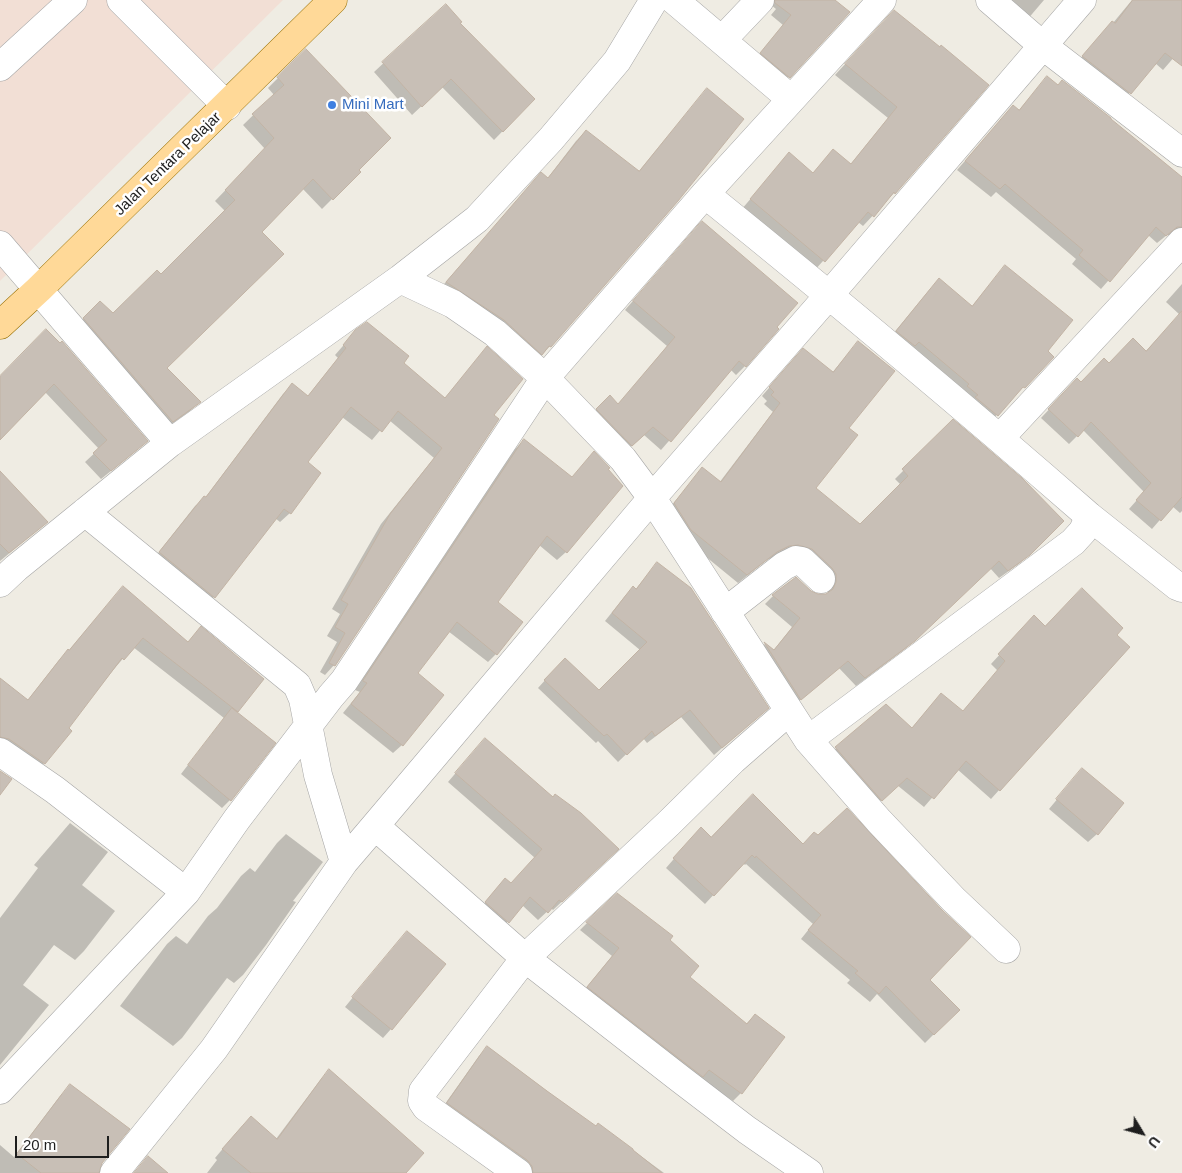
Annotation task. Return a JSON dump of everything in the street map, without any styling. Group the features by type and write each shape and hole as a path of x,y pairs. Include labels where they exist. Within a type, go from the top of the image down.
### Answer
{"main road":[{"name":"Jalan Tentara Pelajar","path":"0,325 227,106 333,0"}],"street":[{"path":"0,67 73,0"},
{"path":"121,0 227,106"},
{"path":"0,583 170,443 400,279 477,219 551,139 617,61 654,0"},
{"path":"674,0 791,99"},
{"path":"722,40 760,0"},
{"path":"0,1090 186,892 238,819 350,673 545,378 704,194 882,0"},
{"path":"990,0 1042,45 1182,153"},
{"path":"114,1173 214,1049 361,843 652,498 1082,0"},
{"path":"704,194 829,295 1000,438 1089,516 1182,588"},
{"path":"1000,438 1182,242"},
{"path":"0,245 170,443"},
{"path":"400,279 453,304 495,333 545,378 623,459 652,498 808,740 879,821 953,900 1006,949"},
{"path":"85,512 297,685 303,699 319,712"},
{"path":"808,740 1073,542 1083,531 1089,516"},
{"path":"725,612 784,566 796,560 802,561 821,579"},
{"path":"518,1173 426,1107 422,1101 423,1090 525,958 669,823 733,760 789,711"},
{"path":"319,712 318,775 361,843 525,958 686,1084 747,1130 809,1173"},
{"path":"0,752 56,790 186,892"}],"shaded area":[{"path":"0,0 283,0 0,281"}],"building":[{"path":"775,0 835,0 850,12 790,78 760,53 791,15 775,3"},
{"path":"1133,0 1182,0 1182,66 1165,53 1131,94 1082,56 1112,21 1115,23"},
{"path":"446,4 462,22 460,23 535,99 503,132 451,79 422,107 382,62"},
{"path":"894,10 940,47 941,45 989,85 874,217 868,212 825,262 750,199 789,152 813,173 833,149 851,164 897,107 845,64"},
{"path":"306,49 391,138 359,170 361,172 333,200 313,179 262,232 284,254 167,368 201,402 173,422 83,318 100,301 113,313 157,270 161,274 235,200 225,190 274,138 252,114 284,85 277,77"},
{"path":"1047,76 1058,85 1062,80 1182,177 1182,227 1177,227 1166,236 1156,227 1110,282 1079,255 1083,250 1005,184 1000,189 965,161 1013,105 1019,110"},
{"path":"707,88 744,119 678,201 542,355 504,320 446,282 541,172 548,178 586,130 639,171"},
{"path":"702,221 798,303 777,327 779,329 746,367 739,361 671,442 653,427 632,446 596,409 610,395 618,404 675,337 633,301"},
{"path":"1005,265 1073,320 1048,351 1054,357 1025,388 1023,387 998,416 975,397 978,395 967,386 969,384 919,342 915,346 896,331 939,278 972,306"},
{"path":"1182,311 1182,497 1161,521 1136,500 1151,483 1091,422 1078,437 1048,409 1077,378 1081,382 1104,358 1109,363 1133,338 1146,351"},
{"path":"367,322 409,356 404,363 445,398 487,346 523,379 494,415 499,419 335,666 329,663 345,633 335,627 348,604 341,600 390,514 442,448 398,411 382,432 351,407 308,462 321,473 291,514 284,509 215,598 159,552 204,496 206,497 292,383 308,396 346,348 343,345 355,330"},
{"path":"46,329 60,343 62,341 148,441 111,471 93,453 107,440 54,384 0,440 0,376"},
{"path":"858,341 895,371 849,428 858,435 816,488 860,524 908,476 902,469 953,419 1022,478 1064,521 1030,555 1008,571 999,561 915,641 865,678 848,661 801,700 764,642 774,650 800,618 772,595 796,577 811,591 818,594 826,594 833,589 836,582 836,574 812,549 798,545 789,546 777,552 747,575 691,530 674,503 702,467 721,482 780,403 771,395 774,392 769,387 803,348 833,372"},
{"path":"524,439 572,477 594,451 623,486 567,553 547,536 498,602 523,622 497,655 457,622 418,673 444,695 403,746 351,704 367,683 363,681"},
{"path":"0,471 48,522 9,553 0,544"},
{"path":"657,562 691,588 769,708 722,748 690,710 655,736 652,731 627,755 607,734 604,736 544,680 565,658 599,690 647,642 612,613 633,586 636,589"},
{"path":"123,586 188,642 201,626 264,679 238,712 143,638 124,660 122,658 69,728 72,731 45,764 9,739 0,737 0,678 28,700 68,649"},
{"path":"1082,588 1123,628 1117,635 1130,647 1000,791 966,761 934,799 907,778 882,801 835,747 886,704 912,728 941,693 963,711 1005,661 998,654 1034,615 1045,626"},
{"path":"232,708 276,743 231,801 188,765"},
{"path":"485,738 553,797 555,794 581,813 619,849 562,902 559,900 548,913 530,897 509,923 485,902 505,878 511,883 542,849 455,773"},
{"path":"1082,768 1124,803 1098,835 1056,799"},
{"path":"0,771 12,779 0,795"},
{"path":"753,794 803,844 814,832 818,835 847,808 942,910 971,937 930,980 960,1010 934,1035 886,986 879,994 855,973 858,971 808,930 821,915 756,856 755,858 752,855 714,896 673,858 701,827 711,837"},
{"path":"617,893 673,936 670,940 699,966 690,977 747,1024 755,1014 785,1037 742,1094 709,1070 703,1077 587,987 619,948 586,922"},
{"path":"407,931 446,964 392,1030 352,997"},
{"path":"487,1046 596,1126 598,1123 662,1173 533,1173 532,1166 527,1160 447,1103"},
{"path":"329,1069 424,1153 406,1173 251,1173 222,1149 251,1116 277,1139"},
{"path":"70,1084 130,1129 102,1163 99,1173 41,1173 17,1154"},
{"path":"148,1156 168,1173 134,1173"}],"place":[{"name":"Mini Mart","path":"332,105"}]}
